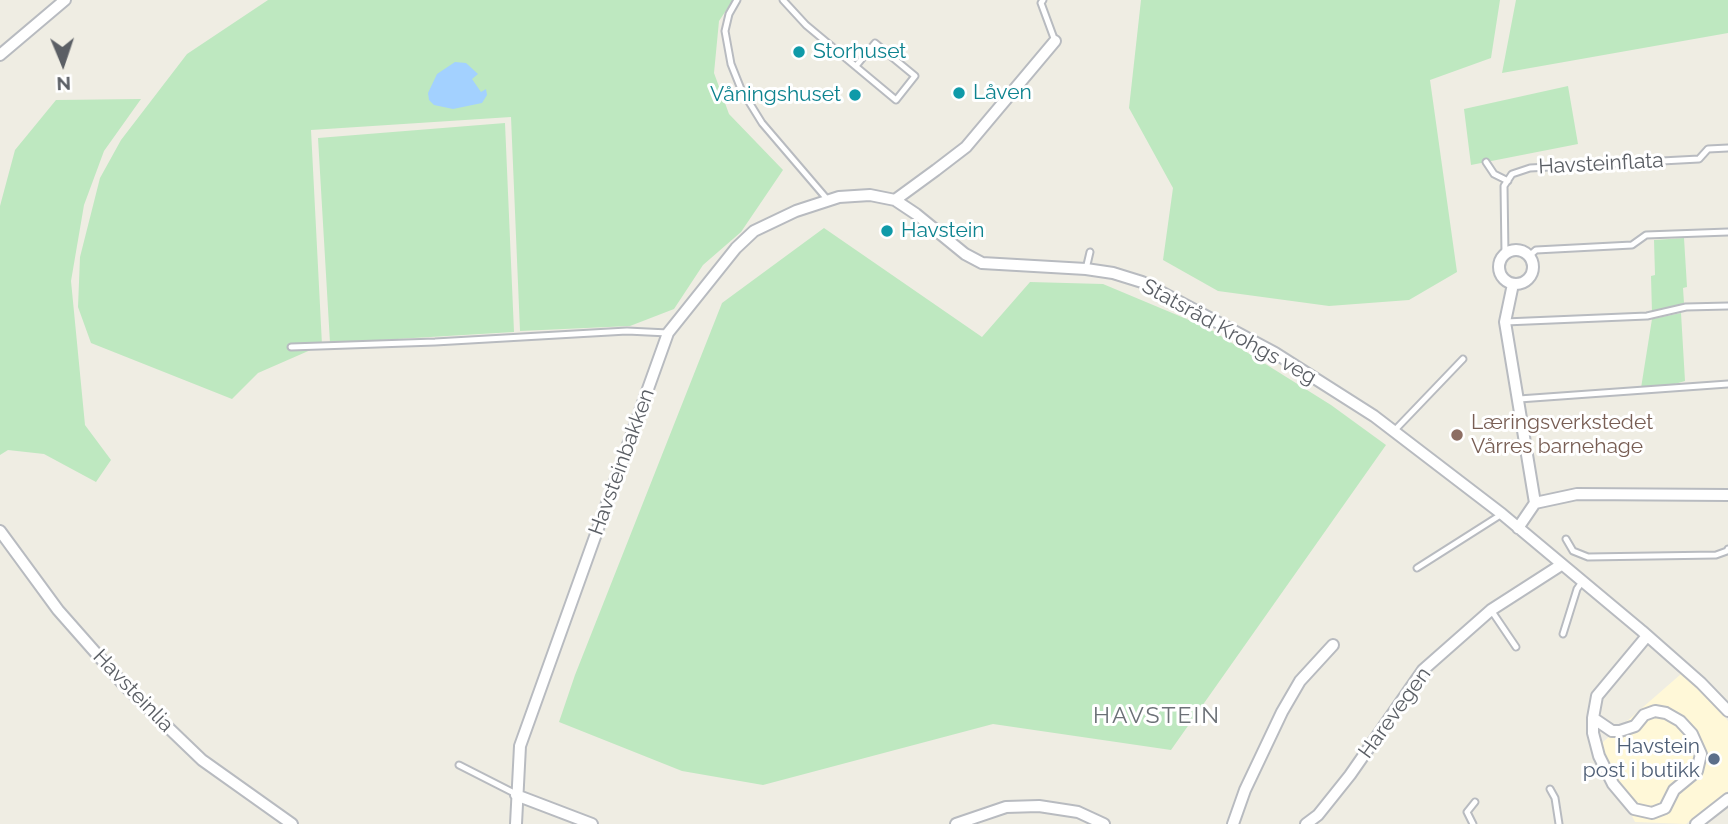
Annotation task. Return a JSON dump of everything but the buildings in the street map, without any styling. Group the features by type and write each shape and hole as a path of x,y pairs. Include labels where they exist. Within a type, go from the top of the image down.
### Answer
{"street":[{"path":"0,55 65,0"},
{"path":"895,200 966,147 1055,41"},
{"name":"Statsråd Krohgs veg","path":"827,200 870,195 895,200 965,254 982,263 1086,269 1113,273 1142,282 1275,353 1374,416 1502,514 1647,636 1728,710"},
{"name":"Havsteinbakken","path":"516,824 520,746 668,333 736,248 754,231 827,200"},
{"path":"1505,254 1516,250 1529,256 1533,267 1530,276 1519,284 1513,284 1507,303 1506,322 1535,503"},
{"name":"Havsteinflata","path":"1505,254 1500,261 1500,272 1503,278 1513,284"},
{"path":"1518,528 1535,503 1577,494 1728,495"},
{"name":"Havsteinlia","path":"2,538 58,610 125,687 202,760 292,824"},
{"name":"Harevegen","path":"1306,824 1318,815 1350,775 1423,670 1491,610 1561,565"},
{"path":"1593,718 1612,731 1620,731 1635,726 1644,715 1654,711 1666,713 1681,722 1692,734 1701,754 1697,771 1674,790 1665,808 1653,813 1634,809 1613,784 1599,756 1593,733 1593,718 1597,696 1647,636"},
{"path":"1233,824 1245,790 1282,712 1300,681 1333,645"},
{"path":"516,794 592,824"},
{"path":"1696,824 1728,799"},
{"path":"956,824 1006,807 1039,806 1077,812 1104,824"}],"lane":[{"path":"737,0 729,14 725,31 741,89 762,123 827,200"},
{"path":"783,0 806,25 896,100 915,76 875,43 856,66"},
{"path":"1044,0 1041,3 1055,41"},
{"name":"Havsteinflata","path":"1505,254 1504,186 1512,174 1530,168 1699,159 1708,149 1728,148"},
{"path":"1486,162 1494,174 1508,181"},
{"path":"1529,256 1536,250 1632,245 1646,235 1728,232"},
{"path":"1086,269 1090,252"},
{"path":"1506,322 1647,316 1686,307 1728,306"},
{"path":"290,347 627,331 668,333"},
{"path":"1394,431 1463,359"},
{"path":"1517,399 1728,384"},
{"path":"1417,568 1502,514"},
{"path":"1566,539 1573,551 1588,557 1716,555 1728,549"},
{"path":"1563,634 1581,582"},
{"path":"1491,610 1516,647"},
{"path":"459,765 516,794"},
{"path":"1550,789 1556,798 1559,824"},
{"path":"1473,824 1467,812 1475,802"},
{"path":"1708,815 1716,824"}],"shaded area":[{"path":"1681,674 1714,703 1728,721 1728,791 1686,824 1635,822 1601,754 1603,742"}],"green space":[{"path":"268,0 733,0 719,21 714,73 729,114 783,170 741,232 703,265 674,309 630,326 520,331 511,117 311,130 322,345 258,373 232,399 91,343 78,307 80,257 100,178 121,140 187,54"},
{"path":"1141,0 1500,0 1491,58 1430,80 1457,272 1409,300 1329,306 1218,291 1163,260 1173,188 1129,108"},
{"path":"1516,0 1728,0 1728,33 1502,73"},
{"path":"1568,86 1578,144 1471,165 1464,109"},
{"path":"141,99 104,151 84,205 71,281 85,425 111,460 96,482 44,454 8,450 0,455 0,206 15,150 56,100"},
{"path":"505,123 514,332 330,343 318,138"},
{"path":"824,228 982,337 1030,282 1103,284 1208,328 1331,405 1386,445 1171,750 993,724 763,785 682,771 559,722 575,675 722,303"},
{"path":"1684,238 1687,287 1683,288 1684,303 1652,313 1654,240"},
{"path":"1681,313 1685,381 1668,386 1641,388 1652,319"}],"water":[{"path":"455,62 466,63 478,74 472,79 481,92 486,89 487,95 482,103 453,109 434,105 429,100 428,93 437,74"}],"place":[{"name":"Storhuset","path":"799,52"},
{"name":"Låven","path":"959,93"},
{"name":"Våningshuset","path":"855,95"},
{"name":"Havstein","path":"887,231"},
{"name":"Læringsverkstedet Vårres barnehage","path":"1457,435"},
{"name":"Havstein post i butikk","path":"1714,759"}],"district":[{"name":"HAVSTEIN","path":"1157,716"}]}
